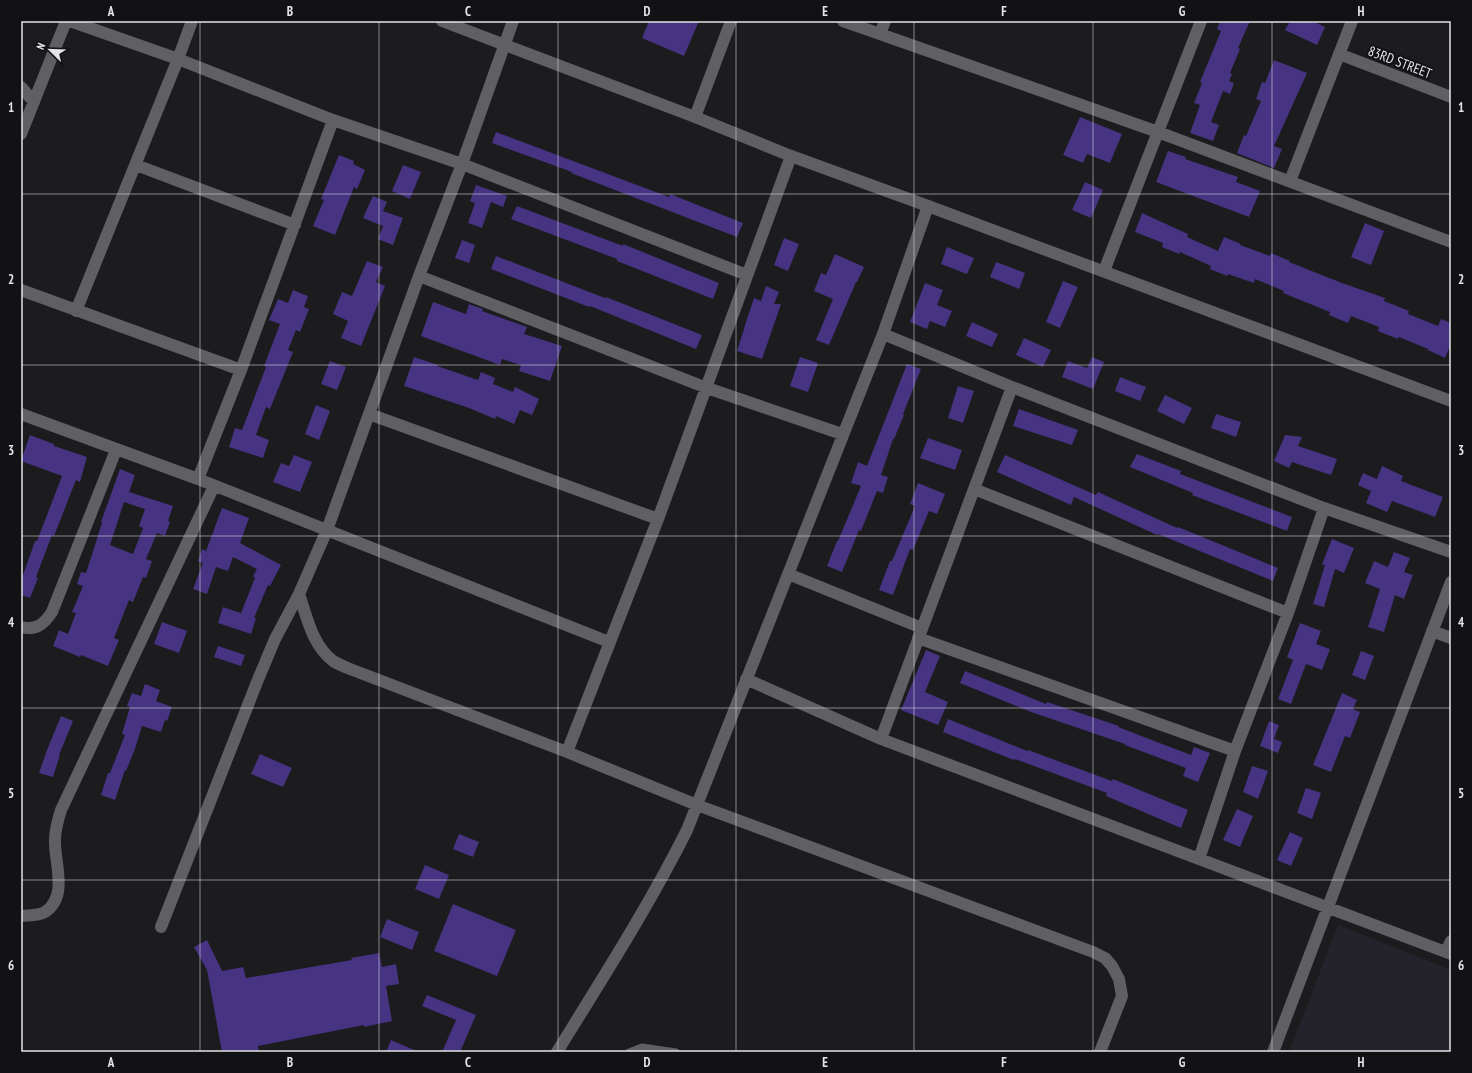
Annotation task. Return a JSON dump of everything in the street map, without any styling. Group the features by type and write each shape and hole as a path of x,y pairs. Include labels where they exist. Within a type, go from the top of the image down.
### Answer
{"street":[{"path":"21,134 66,21"},
{"path":"70,21 178,59 333,120 462,164 747,275"},
{"path":"76,311 136,165 192,21"},
{"path":"442,21 792,156 1104,271 1451,402"},
{"path":"161,928 257,682 275,639 299,594 327,530 513,21"},
{"path":"695,118 731,21"},
{"path":"843,21 1158,132 1451,242"},
{"path":"880,34 885,21"},
{"path":"1104,271 1201,21"},
{"path":"1290,181 1352,21"},
{"name":"83RD STREET","path":"1339,54 1451,97"},
{"path":"21,87 34,102"},
{"path":"198,479 241,370 333,120"},
{"path":"567,752 658,519 792,156"},
{"path":"136,165 295,225"},
{"path":"557,1052 614,960 671,862 687,830 842,434 883,334 928,206"},
{"path":"419,276 707,388 842,434"},
{"path":"21,290 241,370"},
{"path":"883,334 1012,387 1324,508 1451,552"},
{"path":"881,739 1012,387"},
{"path":"21,414 198,479 609,642"},
{"path":"369,414 658,519"},
{"path":"21,627 27,629 37,628 45,622 52,612 116,450"},
{"path":"21,916 44,913 52,906 58,894 55,841 56,825 61,810 214,486"},
{"path":"974,490 1288,613"},
{"path":"1199,859 1235,750 1288,613 1324,508"},
{"path":"788,574 920,633 1235,750"},
{"path":"1273,1052 1451,582"},
{"path":"299,594 311,630 320,647 333,661 567,752 697,805 1094,952 1105,958 1119,979 1122,996 1100,1052"},
{"path":"1432,631 1451,638"},
{"path":"746,679 881,739 1449,953 1451,940"}],"lane":[{"path":"628,1052 642,1047 676,1052"}],"shaded area":[{"path":"1338,925 1451,970 1451,1052 1289,1052"}],"building":[{"path":"649,21 699,21 684,56 642,38"},
{"path":"1220,21 1250,21 1238,48 1240,49 1230,73 1232,74 1229,81 1234,83 1230,94 1223,91 1211,122 1219,125 1213,141 1190,133 1200,105 1194,103 1202,83 1200,82 1221,31 1217,29"},
{"path":"1290,21 1312,21 1325,27 1317,45 1285,30"},
{"path":"1274,60 1307,73 1274,146 1282,149 1274,168 1237,153 1261,101 1256,99 1262,82 1265,83"},
{"path":"1080,117 1122,134 1110,163 1087,154 1083,163 1063,155"},
{"path":"496,132 669,197 670,194 743,223 737,237 571,173 572,172 492,143"},
{"path":"1168,151 1186,157 1185,159 1238,177 1236,182 1260,191 1249,217 1156,182"},
{"path":"339,155 354,161 353,164 365,170 357,189 354,187 335,235 313,226 324,200 321,199"},
{"path":"403,165 421,172 410,199 392,191"},
{"path":"1085,182 1103,190 1091,218 1072,210"},
{"path":"476,185 507,196 503,207 491,202 482,228 468,223 475,203 470,201"},
{"path":"373,196 387,202 383,211 403,218 393,245 378,239 383,226 363,218"},
{"path":"517,206 623,246 623,244 719,283 713,299 617,261 617,259 511,219"},
{"path":"1142,213 1188,234 1187,237 1218,251 1224,237 1241,244 1240,245 1270,256 1271,253 1290,261 1289,262 1342,283 1385,298 1384,301 1409,311 1408,314 1438,326 1441,319 1451,323 1451,344 1445,358 1399,337 1398,339 1378,331 1379,327 1351,316 1348,323 1329,315 1330,312 1283,293 1284,291 1255,279 1254,283 1228,274 1227,276 1210,269 1211,266 1180,252 1179,254 1162,247 1163,243 1135,232"},
{"path":"1365,223 1384,231 1371,265 1351,257"},
{"path":"784,238 799,244 788,271 774,265"},
{"path":"462,240 475,245 469,263 455,258"},
{"path":"947,247 974,258 967,274 941,264"},
{"path":"835,254 864,267 829,345 816,340 833,299 814,291 821,273 826,275"},
{"path":"496,256 702,335 696,349 590,306 589,307 491,269"},
{"path":"367,261 383,267 376,282 385,286 361,346 341,338 348,321 333,314 342,292 352,296"},
{"path":"996,262 1025,273 1019,289 990,277"},
{"path":"1063,281 1078,287 1060,328 1046,322"},
{"path":"925,283 943,290 937,305 952,311 945,327 930,321 927,329 910,322"},
{"path":"766,286 779,292 774,304 781,304 762,359 737,351 754,298 761,301"},
{"path":"293,290 308,296 304,307 309,309 300,332 296,330 288,350 293,352 270,409 266,407 256,435 269,440 263,458 229,447 235,428 242,430 266,367 264,366 280,324 269,320 278,299 288,303"},
{"path":"433,302 466,314 469,304 483,309 482,311 527,327 524,334 562,346 550,381 519,371 521,365 502,359 500,365 421,336"},
{"path":"972,322 998,334 992,347 966,336"},
{"path":"1024,338 1051,350 1043,367 1016,355"},
{"path":"414,357 478,380 481,372 495,378 493,384 513,392 515,387 539,399 532,415 520,410 514,424 496,416 495,419 469,408 404,386"},
{"path":"800,357 818,363 808,392 790,386"},
{"path":"1092,357 1104,362 1093,389 1062,377 1068,361 1087,368"},
{"path":"330,361 346,367 337,390 321,384"},
{"path":"907,364 921,369 903,414 904,415 893,439 881,475 888,477 883,493 877,491 842,572 827,566 861,486 851,483 858,462 867,466"},
{"path":"1120,377 1146,387 1140,401 1115,391"},
{"path":"958,386 974,391 963,423 948,418"},
{"path":"1165,395 1192,408 1184,424 1157,411"},
{"path":"316,405 330,411 319,440 305,434"},
{"path":"1019,409 1078,430 1072,445 1013,426"},
{"path":"1216,414 1241,422 1236,437 1211,428"},
{"path":"30,435 54,444 54,446 87,457 80,482 76,480 54,536 52,535 36,577 38,578 30,598 21,595 21,581 35,541 37,541 62,476 21,461"},
{"path":"1285,435 1302,437 1298,446 1337,459 1331,475 1292,462 1289,468 1274,461"},
{"path":"928,438 962,450 955,470 920,458"},
{"path":"1137,454 1181,471 1180,474 1292,517 1287,531 1192,495 1193,493 1130,467"},
{"path":"294,455 312,462 300,492 273,482 281,463 289,466"},
{"path":"1005,455 1096,495 1098,492 1177,528 1178,527 1278,568 1273,581 1158,534 1157,535 1074,497 1071,505 997,472"},
{"path":"1382,466 1403,476 1401,481 1443,497 1435,517 1392,501 1387,512 1366,503 1371,491 1358,485 1363,473 1377,479"},
{"path":"120,469 135,475 129,492 173,506 168,521 170,522 165,536 157,533 146,559 152,561 146,578 143,577 133,602 129,600 114,638 119,640 108,666 53,646 59,630 68,634 76,613 72,612 83,586 77,584 81,572 86,573 102,523 101,522","holes":["124,502 145,509 139,526 143,528 133,554 110,545"]},
{"path":"918,483 945,494 937,514 929,511 913,550 910,549 893,595 879,590 890,561 892,561 915,506 910,504"},
{"path":"222,508 249,518 240,543 281,565 270,586 268,585 254,618 256,618 251,634 218,623 223,607 241,613 255,578 253,576 257,569 233,557 228,571 216,567 207,594 193,589 203,563 198,561 202,549 206,551"},
{"path":"1332,539 1354,548 1344,573 1335,569 1324,607 1313,604 1325,565 1322,564"},
{"path":"1394,552 1410,558 1404,572 1413,575 1404,599 1395,595 1384,632 1368,627 1380,589 1365,583 1374,561 1388,567"},
{"path":"162,622 187,631 179,653 154,644"},
{"path":"1300,623 1321,631 1316,644 1330,649 1322,670 1306,664 1291,704 1278,699 1293,660 1287,657"},
{"path":"218,646 245,655 241,666 214,657"},
{"path":"926,650 940,656 925,692 948,702 938,725 901,710"},
{"path":"1361,651 1374,656 1365,680 1352,675"},
{"path":"965,671 1046,704 1047,702 1119,726 1118,727 1191,755 1194,747 1210,753 1198,782 1183,776 1186,768 1125,744 1031,712 960,683"},
{"path":"145,684 160,690 156,701 172,707 161,732 142,726 135,749 126,771 125,770 115,800 101,795 108,773 110,773 125,735 122,734 130,707 127,706 132,693 141,696"},
{"path":"1342,693 1357,700 1353,709 1360,712 1350,738 1345,736 1331,772 1313,765"},
{"path":"61,716 73,721 59,755 53,777 39,773"},
{"path":"948,719 1027,751 1028,750 1112,781 1113,779 1188,810 1181,828 1106,796 1107,793 1015,759 1014,760 943,732"},
{"path":"1269,721 1279,725 1274,739 1282,742 1278,753 1260,746"},
{"path":"260,754 292,768 283,787 251,774"},
{"path":"1252,766 1268,771 1258,799 1243,792"},
{"path":"1306,788 1321,793 1312,819 1297,813"},
{"path":"1237,809 1253,816 1240,847 1223,840"},
{"path":"1290,832 1303,838 1291,866 1277,860"},
{"path":"459,834 479,842 473,857 453,849"},
{"path":"425,865 449,875 439,899 415,889"},
{"path":"453,904 516,930 497,976 434,951"},
{"path":"387,919 419,932 412,950 380,937"},
{"path":"207,940 222,971 243,967 246,978 352,960 351,958 379,953 382,967 396,964 399,984 386,986 392,1021 364,1027 364,1025 258,1046 259,1052 222,1052 207,970 194,947"},
{"path":"427,995 476,1015 460,1052 442,1052 456,1020 422,1006"},
{"path":"391,1040 419,1052 386,1052"}]}
